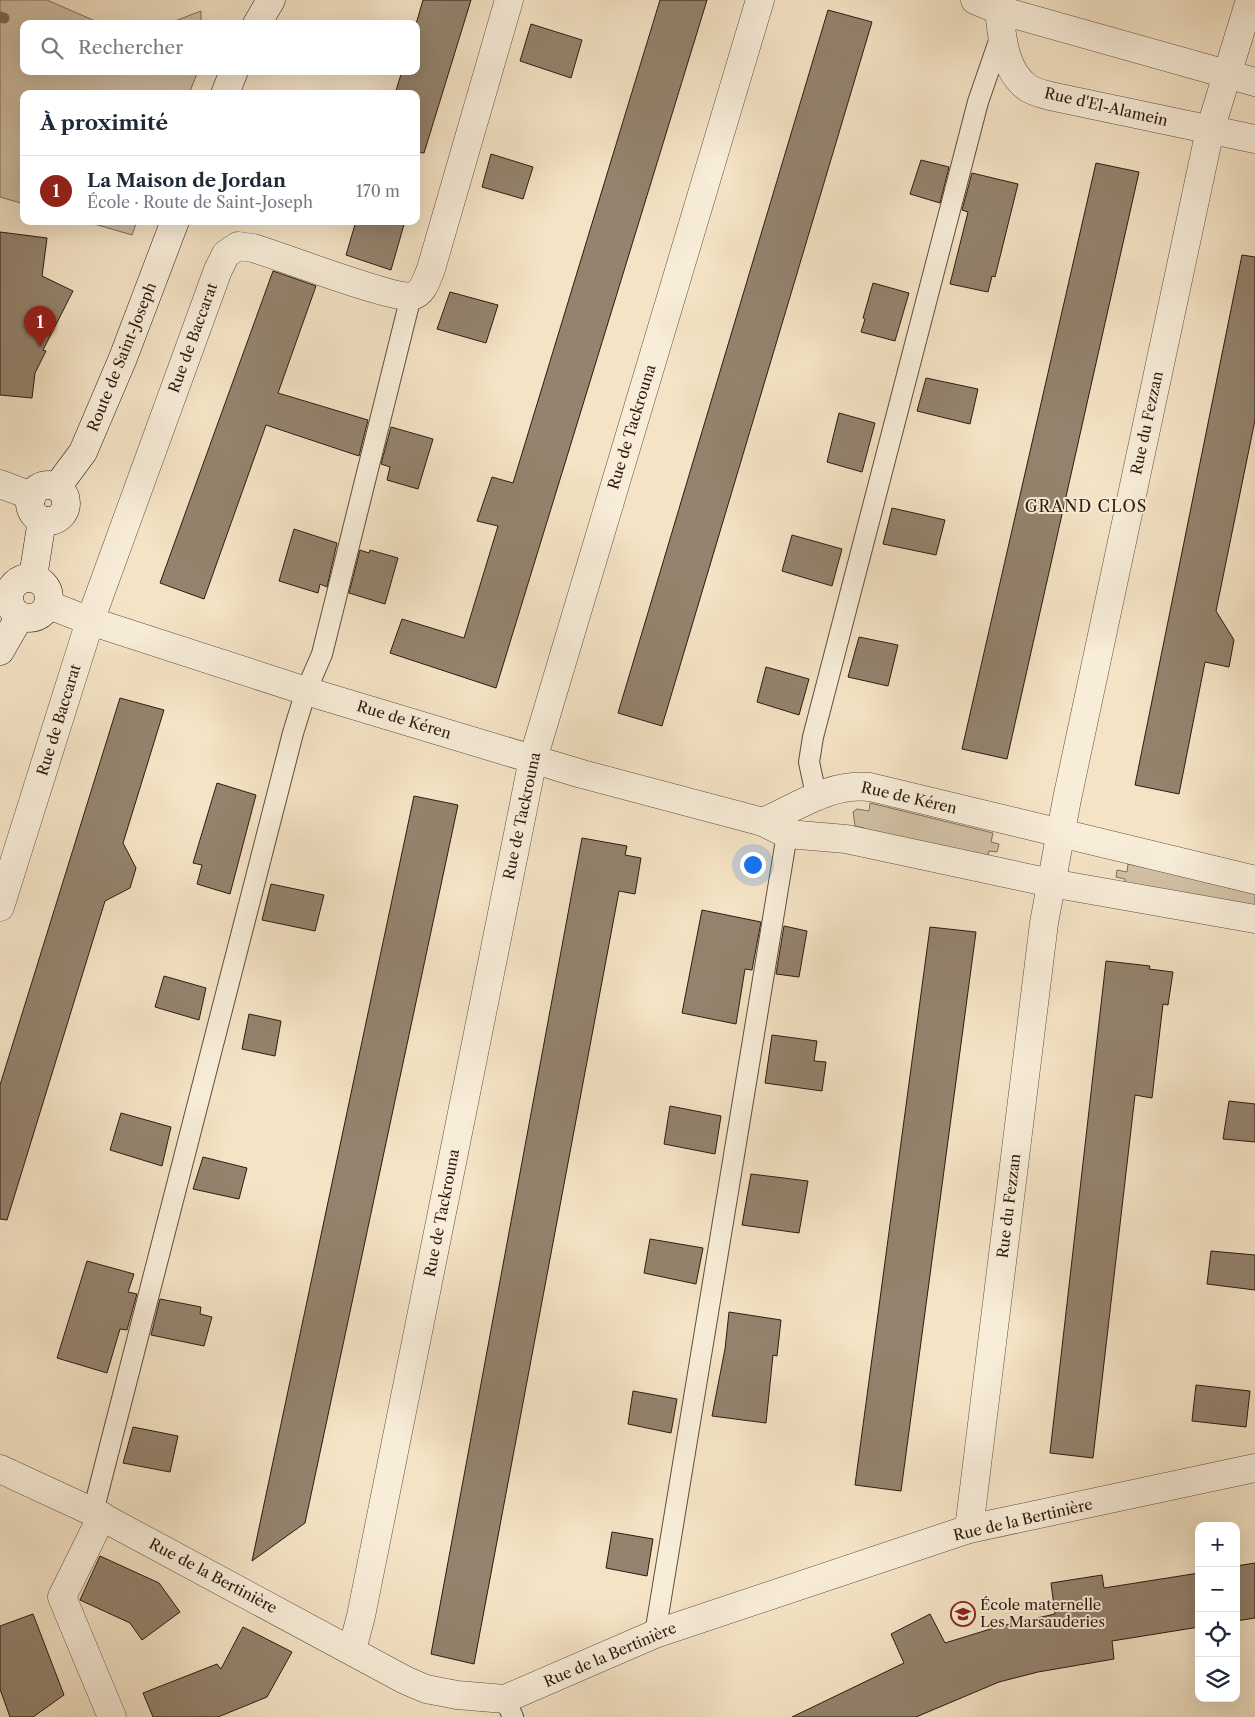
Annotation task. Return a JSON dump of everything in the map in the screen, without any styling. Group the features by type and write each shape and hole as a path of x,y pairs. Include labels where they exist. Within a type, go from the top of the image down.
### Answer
{"street":[{"path":"259,20 271,0"},
{"path":"411,296 418,294 426,283 431,269 509,0"},
{"name":"Rue de Tackrouna","path":"352,1650 363,1606 533,759 760,0"},
{"path":"1210,130 1250,0"},
{"path":"992,15 1255,82"},
{"name":"Rue d'El-Alamein","path":"992,15 1005,52 1017,78 1030,89 1050,96 1255,139"},
{"path":"227,90 232,75"},
{"name":"Rue du Fezzan","path":"1061,834 1210,130"},
{"name":"Route de Saint-Joseph","path":"37,508 57,519 66,507 66,499 57,487 83,452 123,358 173,225"},
{"name":"Rue de Baccarat","path":"0,907 90,621 218,270 226,254 238,246 254,248 388,293 411,296"},
{"path":"0,484 37,508 33,577"},
{"path":"33,577 47,588 50,596 49,605 37,617 20,616 10,605 10,592 19,580 33,577"},
{"name":"Rue de Kéren","path":"49,605 90,621 306,691 533,759 775,828 846,839 1052,883 1255,919"},
{"path":"0,651 20,616"},
{"name":"Rue de Kéren","path":"775,828 816,795 842,787 870,787 1255,880"},
{"path":"1052,883 1061,834"},
{"name":"Rue du Fezzan","path":"969,1529 1044,923 1052,883"},
{"name":"Rue de la Bertinière","path":"0,1469 98,1514 405,1680 426,1689 509,1708 656,1634 903,1553 969,1529 1255,1468"},
{"path":"98,1514 62,1597 112,1717"}],"lane":[{"path":"816,795 809,762 813,738 978,102 992,15"},
{"path":"98,1514 290,742 306,691 322,654 411,296"},
{"path":"656,1634 775,828"}],"shaded area":[{"path":"0,0 47,0 93,20 20,20 20,75 196,75 191,90 20,90 20,203 0,197"},
{"path":"201,11 201,20 177,20"},
{"path":"98,225 136,225 132,235"},
{"path":"870,803 993,833 991,842 999,844 997,852 989,851 987,860 864,833 864,828 855,826 853,812 857,809 869,811"},
{"path":"1128,864 1255,888 1253,909 1124,886 1125,879 1116,877 1117,870 1127,872"}],"building":[{"path":"423,0 471,0 424,153 420,152 420,90 396,90 401,75 420,75 420,20 417,20"},
{"path":"660,0 707,0 496,688 390,653 402,619 464,638 498,526 477,521 492,477 513,483"},
{"path":"828,10 872,22 662,726 618,713"},
{"path":"531,24 582,40 571,78 520,61"},
{"path":"491,154 533,167 523,199 482,187"},
{"path":"921,160 949,167 940,203 910,194"},
{"path":"1096,163 1139,172 1007,759 962,749"},
{"path":"972,173 1018,184 995,277 992,276 988,292 950,284 968,212 962,210"},
{"path":"355,225 404,225 391,270 346,255"},
{"path":"0,232 47,238 42,276 73,291 43,350 46,351 35,373 32,398 0,395"},
{"path":"1242,255 1255,257 1255,420 1216,611 1234,640 1229,667 1205,662 1179,794 1135,785"},
{"path":"273,271 316,286 278,393 368,420 359,456 266,425 204,599 160,583"},
{"path":"873,283 909,293 895,341 861,332"},
{"path":"450,292 498,305 486,343 437,329"},
{"path":"926,378 978,389 970,424 917,411"},
{"path":"839,413 875,423 862,472 827,462"},
{"path":"391,427 433,439 418,489 387,480 390,467 381,464"},
{"path":"892,508 945,520 936,555 883,544"},
{"path":"294,529 337,543 327,587 320,584 318,593 279,581"},
{"path":"792,535 842,549 832,586 782,571"},
{"path":"360,550 369,553 370,550 398,558 385,604 349,593"},
{"path":"859,637 898,645 888,686 848,677"},
{"path":"766,667 809,679 799,715 757,702"},
{"path":"120,698 164,710 123,843 136,868 130,888 105,901 7,1220 0,1219 0,1085"},
{"path":"217,783 256,795 230,894 197,884 202,865 193,863"},
{"path":"414,796 458,805 305,1523 252,1561"},
{"path":"582,838 627,846 625,855 641,858 635,894 619,891 474,1664 431,1654"},
{"path":"271,884 324,895 315,931 262,920"},
{"path":"702,910 761,922 752,970 745,969 736,1024 682,1013"},
{"path":"784,926 807,931 799,977 776,974"},
{"path":"930,927 976,932 901,1491 855,1485"},
{"path":"1106,961 1150,966 1149,969 1173,972 1168,1005 1163,1004 1152,1098 1135,1095 1093,1458 1050,1453"},
{"path":"164,976 206,988 199,1020 155,1007"},
{"path":"249,1014 281,1021 275,1056 242,1049"},
{"path":"772,1035 817,1041 814,1061 826,1062 822,1091 765,1083"},
{"path":"1229,1101 1255,1104 1255,1142 1223,1139"},
{"path":"670,1106 721,1116 715,1154 664,1144"},
{"path":"121,1113 171,1127 162,1166 110,1150"},
{"path":"203,1157 247,1168 239,1199 193,1189"},
{"path":"751,1174 808,1181 799,1233 742,1225"},
{"path":"650,1239 703,1248 696,1284 644,1273"},
{"path":"1211,1251 1255,1255 1255,1290 1207,1284"},
{"path":"87,1261 134,1274 128,1292 137,1294 127,1330 120,1329 107,1373 57,1358"},
{"path":"160,1299 201,1307 200,1314 212,1317 204,1346 151,1335"},
{"path":"729,1312 781,1320 777,1356 773,1355 766,1423 712,1416 725,1349"},
{"path":"1196,1385 1250,1391 1246,1427 1192,1421"},
{"path":"633,1391 677,1399 671,1433 628,1424"},
{"path":"133,1427 178,1436 170,1472 123,1463"},
{"path":"612,1532 653,1539 647,1576 606,1568"},
{"path":"100,1556 159,1583 180,1612 142,1640 130,1623 80,1600"},
{"path":"1255,1563 1255,1618 1240,1620 1240,1567 1240,1565"},
{"path":"1195,1574 1195,1628 1112,1641 1114,1659 1038,1672 999,1682 916,1717 792,1717 904,1663 891,1634 930,1614 945,1643 997,1627 1055,1614 1051,1583 1102,1575 1104,1588"},
{"path":"33,1614 64,1695 33,1717 10,1717 0,1689 0,1626"},
{"path":"243,1627 292,1652 267,1697 218,1717 153,1717 143,1693 217,1664 221,1669"}],"waterway":[{"path":"0,17 4,18"}],"place":[{"name":"La Maison de Jordan","path":"40,347"},
{"name":"École maternelle Les Marsauderies","path":"963,1614"}],"district":[{"name":"GRAND CLOS","path":"1086,506"}]}
